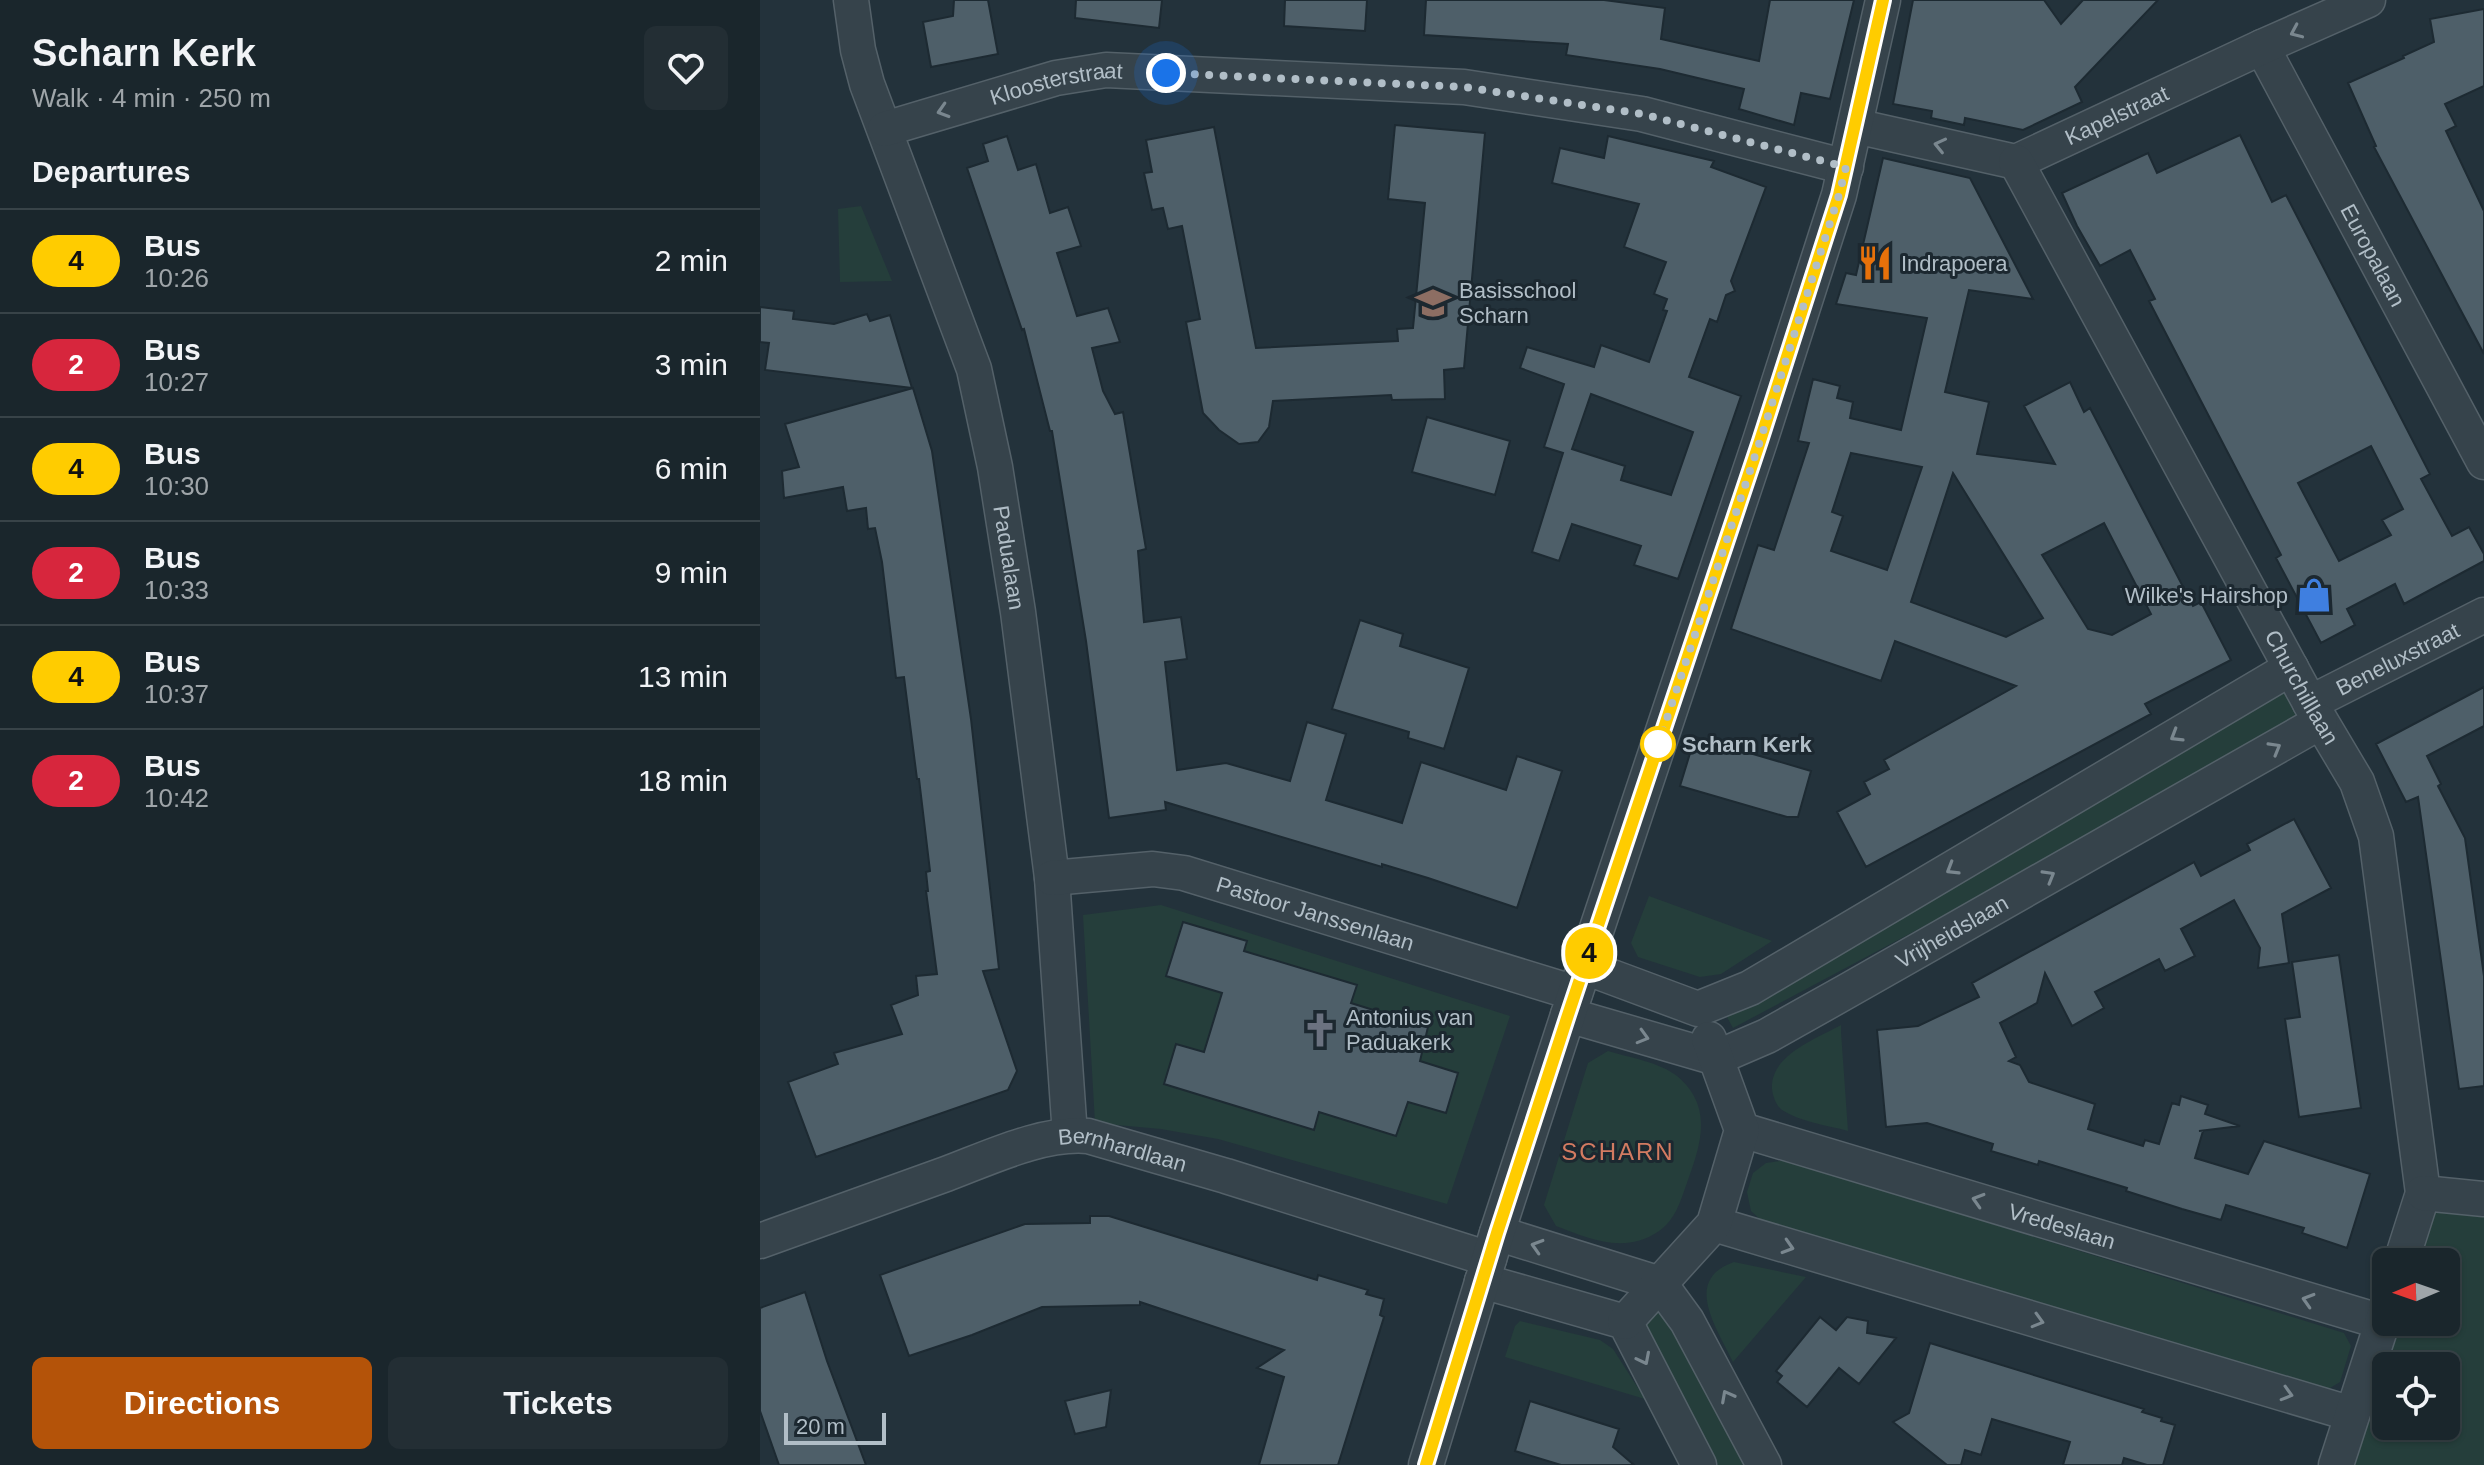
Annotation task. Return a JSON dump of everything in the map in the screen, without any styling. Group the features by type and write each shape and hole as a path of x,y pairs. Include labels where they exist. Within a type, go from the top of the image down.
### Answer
{"street":[{"name":"Padualaan","path":"851,0 867,84 974,369 995,467 1018,612 1052,878 1070,1135"},
{"path":"1426,1465 1489,1258 1839,195 1883,0"},
{"name":"Kapelstraat","path":"2016,162 2368,0"},
{"name":"Europalaan","path":"2262,47 2484,462"},
{"name":"Kloosterstraat","path":"885,129 1056,78 1106,70 1464,87 1642,114 1846,167"},
{"path":"1855,126 2016,162"},
{"name":"Churchilllaan","path":"2016,162 2315,713 2357,782 2376,836 2423,1193 2405,1248"},
{"name":"Beneluxstraat","path":"2315,713 2484,615"},
{"path":"1576,992 1698,1009 1750,988 2291,668"},
{"name":"Vrijheidslaan","path":"1716,1058 1807,1014 2315,713"},
{"name":"Pastoor Janssenlaan","path":"1052,878 1153,869 1184,873 1576,992"},
{"path":"1576,992 1716,1058"},
{"path":"1625,1322 1714,1224 1742,1130 1698,1009"},
{"name":"Vredeslaan","path":"1742,1130 2372,1313"},
{"name":"Bernhardlaan","path":"760,1241 989,1158 1054,1137 1070,1135 1088,1136 1226,1176 1489,1258"},
{"path":"2423,1193 2484,1199"},
{"path":"1714,1224 2352,1414"},
{"path":"1489,1258 1660,1284 1687,1321 1764,1465"},
{"path":"1489,1258 1625,1322 1699,1465"},
{"path":"2336,1465 2377,1336"}],"green space":[{"path":"861,206 892,281 840,282 838,209"},
{"path":"2288,682 2309,721 1733,1028 1722,1008"},
{"path":"1649,896 1772,941 1721,974 1700,977 1638,957 1631,943"},
{"path":"1161,905 1510,1016 1447,1204 1218,1139 1161,1129 1095,1123 1083,915"},
{"path":"1841,1025 1848,1131 1789,1114 1778,1106 1772,1089 1773,1077 1786,1058 1808,1042"},
{"path":"1608,1051 1670,1071 1688,1087 1700,1111 1698,1150 1674,1214 1663,1228 1633,1242 1599,1241 1556,1226 1544,1205 1588,1063"},
{"path":"1786,1160 2344,1333 2351,1346 2340,1382 2325,1391 1763,1222 1751,1211 1747,1192 1753,1173 1766,1163"},
{"path":"2428,1202 2484,1207 2484,1465 2343,1465 2372,1375 2372,1440 2460,1440 2460,1352 2379,1352 2384,1336 2460,1336 2460,1248 2413,1248"},
{"path":"1734,1262 1806,1277 1733,1362 1713,1320 1707,1293 1710,1280 1718,1270"},
{"path":"1667,1314 1751,1465 1712,1465 1645,1328 1651,1315"},
{"path":"1520,1321 1600,1340 1613,1349 1645,1399 1505,1357 1515,1326"}],"building":[{"path":"954,0 988,0 998,54 931,67 923,22 953,16"},
{"path":"1076,0 1162,0 1159,28 1075,18"},
{"path":"1285,0 1367,0 1365,31 1284,26"},
{"path":"1426,0 1604,0 1665,8 1661,39 1759,61 1770,0 1854,0 1830,99 1801,93 1794,125 1739,109 1744,89 1660,69 1566,55 1568,44 1424,35"},
{"path":"1913,0 2044,0 2061,24 2083,0 2158,0 2075,87 2082,102 2023,130 1965,118 1964,125 1931,118 1932,111 1893,104"},
{"path":"2484,9 2484,86 2445,104 2456,126 2446,131 2484,211 2484,354 2374,147 2348,83 2434,42 2430,19"},
{"path":"1395,125 1485,133 1464,368 1444,370 1445,399 1392,400 1391,395 1273,401 1269,427 1258,442 1239,444 1219,430 1203,413 1186,322 1200,319 1182,226 1168,229 1163,208 1152,210 1144,173 1152,172 1146,140 1214,127 1256,348 1398,341 1397,329 1413,328 1425,203 1388,199"},
{"path":"2240,135 2272,202 2286,195 2430,474 2421,479 2452,536 2469,527 2484,554 2484,561 2404,604 2395,584 2347,609 2355,625 2321,643 2276,558 2281,555 2149,301 2155,299 2130,250 2100,266 2062,193 2148,153 2157,173","holes":["2371,446 2403,509 2382,520 2391,535 2339,561 2298,483"]},
{"path":"1007,136 1018,170 1036,164 1050,213 1068,207 1081,246 1057,253 1077,316 1108,308 1120,342 1092,348 1103,391 1115,414 1123,412 1146,549 1138,551 1144,622 1181,617 1187,659 1165,662 1177,770 1226,763 1290,781 1307,722 1346,734 1326,800 1402,823 1421,762 1506,790 1517,756 1562,771 1517,908 1382,864 1382,867 1165,802 1166,810 1109,818 1086,641 1052,431 1024,329 967,168 988,161 983,144"},
{"path":"1608,136 1714,161 1711,167 1766,187 1731,281 1735,291 1726,295 1717,322 1710,319 1689,377 1741,396 1678,579 1634,565 1641,546 1572,524 1559,561 1532,552 1563,453 1544,447 1564,384 1520,368 1527,347 1594,367 1601,345 1649,362 1667,311 1663,310 1667,299 1654,294 1666,262 1624,247 1639,204 1552,183 1560,148 1604,158","holes":["1591,394 1693,432 1671,495 1621,480 1625,466 1572,449"]},
{"path":"1883,158 1970,178 2033,299 1969,290 1945,392 1989,402 1977,454 2055,464 2024,406 2070,382 2084,412 2090,408 2193,606 2201,602 2231,660 2145,704 2151,714 1866,867 1837,812 1870,794 1864,782 1889,769 1884,760 2016,686 1895,641 1881,681 1731,629 1758,545 1774,550 1809,443 1798,441 1813,379 1840,386 1837,398 1853,402 1850,418 1901,430 1927,318 1836,304 1846,273 1856,275","holes":["1851,453 1922,467 1887,570 1831,551 1843,516 1832,512","1953,473 2043,618 2006,637 1911,602","2104,523 2151,614 2112,635 2088,629 2042,555"]},
{"path":"760,307 794,311 793,319 834,324 867,314 870,321 890,315 912,388 765,370 769,343 760,342"},
{"path":"913,388 932,451 971,719 999,969 983,971 1017,1071 1008,1090 816,1157 788,1082 838,1064 834,1053 902,1034 891,1005 918,995 916,976 937,974 926,891 926,872 930,871 919,779 904,677 896,678 875,528 868,529 866,508 847,511 843,487 784,498 782,471 799,467 785,424"},
{"path":"1427,417 1510,441 1495,495 1412,472"},
{"path":"1360,620 1403,634 1400,646 1469,668 1444,749 1408,738 1409,732 1332,709"},
{"path":"2484,687 2484,726 2427,756 2441,784 2438,786 2465,838 2484,976 2484,1086 2459,1089 2418,797 2406,802 2376,744"},
{"path":"1695,737 1811,771 1798,817 1787,817 1680,786"},
{"path":"2294,819 2331,888 2282,914 2289,963 2258,968 2260,948 2234,900 2181,929 2195,956 2165,971 2159,959 2095,992 2104,1008 2072,1026 2045,973 2037,1003 2000,1023 2016,1057 2009,1061 2020,1065 2029,1082 2095,1104 2088,1129 2143,1146 2145,1140 2159,1144 2172,1103 2179,1105 2181,1096 2208,1105 2205,1114 2240,1126 2199,1131 2203,1131 2195,1158 2248,1174 2264,1141 2370,1174 2347,1248 2302,1233 2304,1228 2226,1205 2221,1220 2182,1209 2126,1191 2127,1188 2039,1161 2038,1165 1991,1151 1993,1144 1927,1123 1886,1127 1877,1030 1918,1026 1979,997 1972,983 2194,862 2201,876 2250,850 2247,844"},
{"name":"Antonius van Paduakerk","path":"1183,922 1247,941 1244,951 1357,985 1351,1003 1428,1027 1420,1061 1458,1073 1446,1113 1408,1102 1396,1136 1319,1112 1314,1130 1164,1084 1176,1044 1204,1052 1222,993 1166,976"},
{"path":"2339,955 2361,1108 2299,1117 2285,1019 2300,1017 2292,962"},
{"path":"1090,1216 1109,1216 1317,1280 1318,1275 1368,1290 1366,1294 1384,1299 1380,1315 1384,1317 1338,1465 1259,1465 1284,1377 1257,1368 1284,1350 1140,1302 1140,1305 1042,1307 909,1356 880,1275 1025,1224 1090,1223"},
{"path":"805,1292 866,1465 779,1465 760,1411 760,1308"},
{"path":"1820,1317 1836,1330 1847,1317 1868,1321 1867,1333 1896,1338 1859,1384 1839,1368 1807,1407 1777,1382 1782,1376 1776,1371"},
{"path":"1930,1343 2144,1409 2142,1412 2162,1418 2161,1421 2175,1425 2163,1465 2147,1465 2124,1458 2122,1465 2063,1465 2070,1442 1992,1419 1981,1455 1965,1450 1961,1465 1947,1465 1893,1422 1909,1413"},
{"path":"1111,1390 1106,1427 1075,1434 1065,1401"},
{"path":"1530,1401 1619,1429 1613,1447 1634,1465 1561,1465 1515,1451"}],"bus line":[{"name":"4","path":"1426,1465 1497,1233 1839,195 1883,0"}],"place":[{"name":"Indrapoera","path":"1875,263"},
{"name":"Basisschool Scharn","path":"1433,303"},
{"name":"Wilke's Hairshop","path":"2314,595"},
{"name":"Scharn Kerk","path":"1658,744"},
{"name":"Antonius van Paduakerk","path":"1320,1030"}],"district":[{"name":"SCHARN","path":"1618,1152"}],"route":[{"path":"1166,73 1464,87 1642,114 1846,167 1760,441 1657,748 1658,744"}]}
